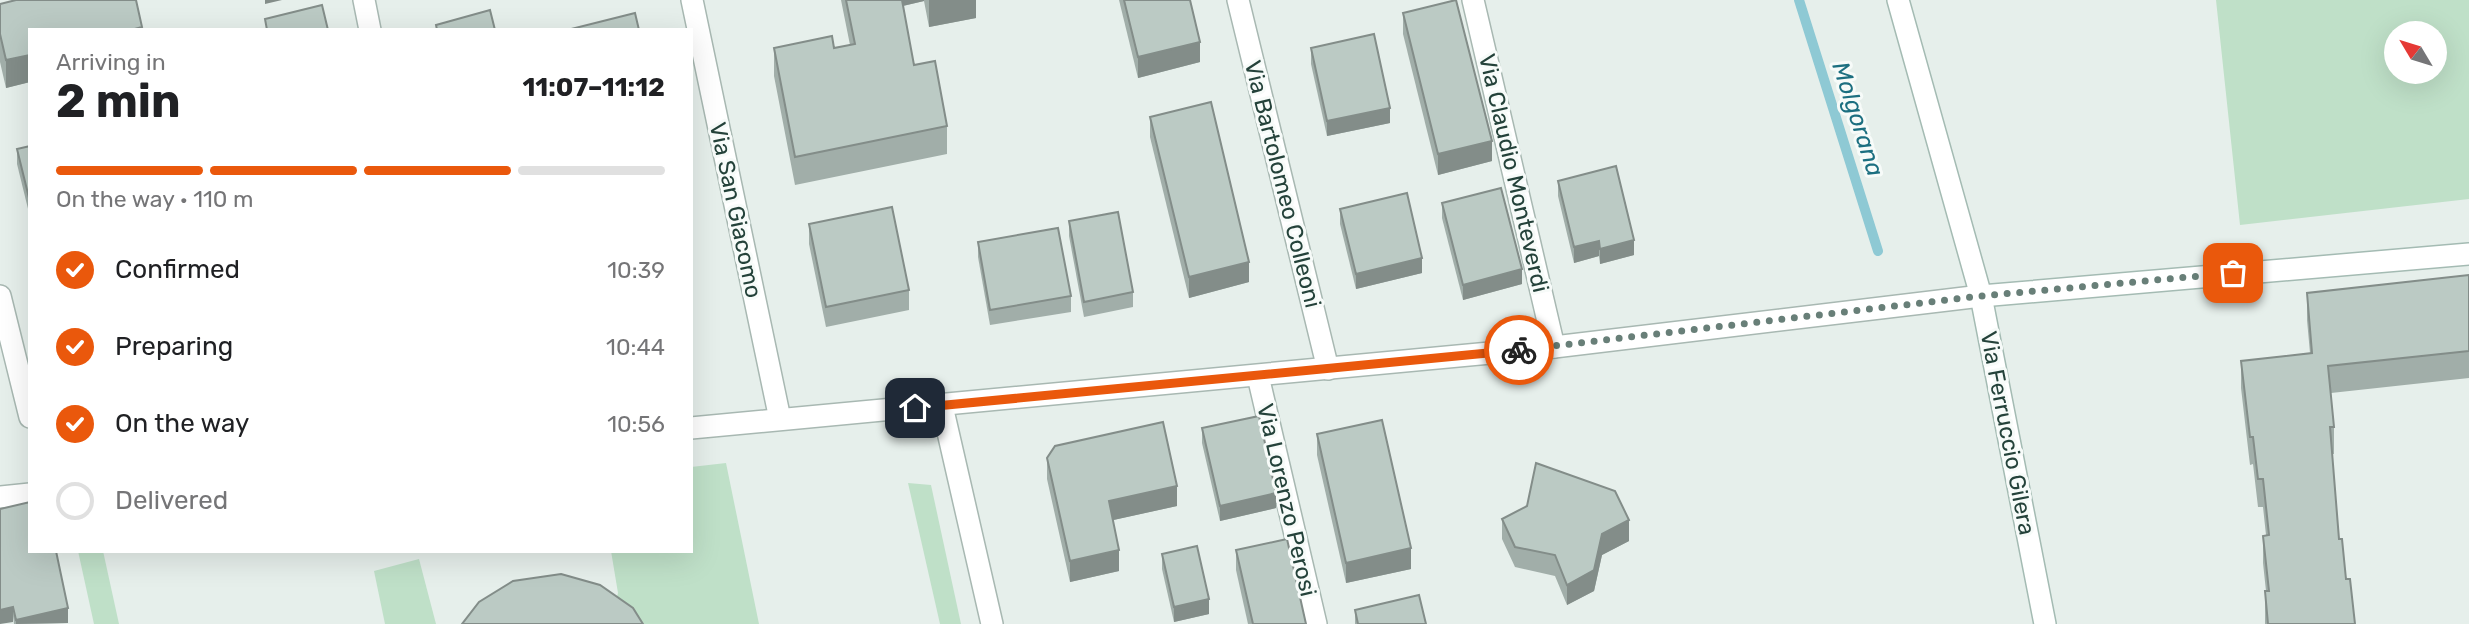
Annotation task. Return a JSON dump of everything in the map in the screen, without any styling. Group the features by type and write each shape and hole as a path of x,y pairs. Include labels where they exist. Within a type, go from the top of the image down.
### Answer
{"street":[{"path":"364,0 370,28"},
{"name":"Via San Giacomo","path":"692,0 780,419"},
{"name":"Via Bartolomeo Colleoni","path":"1238,0 1328,369"},
{"name":"Via Claudio Monteverdi","path":"1473,0 1555,347"},
{"name":"Via Ferruccio Gilera","path":"1898,0 1981,296 2045,624"},
{"path":"693,428 1555,347 1981,296 2469,254"},
{"path":"0,296 28,409"},
{"name":"Via Lorenzo Perosi","path":"1258,376 1316,624"},
{"path":"942,406 992,624"},
{"path":"0,498 28,494"}],"green space":[{"path":"2216,0 2469,0 2469,199 2240,225"},
{"path":"726,463 759,624 628,624 612,614 618,593 611,553 693,553 693,467"},
{"path":"908,483 931,485 961,624 940,624"},
{"path":"78,553 103,553 119,624 94,624"},
{"path":"419,559 436,624 385,624 374,571"}],"building":[{"path":"16,0 136,0 142,27 28,28 28,55 6,60 0,34 0,4"},
{"path":"846,0 902,0 914,65 935,61 947,126 795,157 774,48 832,36 834,48 855,44"},
{"path":"1124,0 1190,0 1200,42 1138,57"},
{"path":"1456,0 1492,141 1438,154 1403,13"},
{"path":"322,5 328,28 267,28 265,19"},
{"path":"490,10 494,28 437,28 436,25"},
{"path":"635,13 639,28 575,28"},
{"path":"1374,34 1390,108 1327,121 1311,48"},
{"path":"1211,102 1249,262 1189,277 1150,117"},
{"path":"28,146 28,194 17,149"},
{"path":"1616,166 1634,240 1600,249 1599,241 1574,247 1558,181"},
{"path":"1501,188 1522,269 1463,285 1442,203"},
{"path":"1407,193 1422,258 1356,274 1340,209"},
{"path":"892,207 909,290 826,307 809,224"},
{"path":"1118,212 1133,292 1084,302 1069,221"},
{"path":"1058,228 1071,296 990,310 978,242"},
{"path":"2469,275 2469,351 2328,366 2334,427 2330,427 2339,539 2342,539 2346,579 2350,579 2355,624 2268,624 2265,591 2269,591 2263,536 2269,535 2263,479 2258,479 2253,437 2250,437 2241,361 2312,353 2307,293"},
{"path":"1259,416 1276,493 1220,506 1202,428"},
{"path":"1382,420 1411,548 1346,563 1317,434"},
{"path":"1163,422 1177,486 1109,501 1119,550 1070,561 1047,458 1055,446"},
{"path":"1536,463 1615,491 1629,520 1602,534 1594,570 1567,585 1555,555 1515,547 1502,519 1527,506"},
{"path":"28,502 28,553 56,553 68,608 16,620 13,607 0,610 0,509"},
{"path":"1287,539 1306,624 1253,624 1236,550"},
{"path":"1197,546 1209,599 1174,607 1162,554"},
{"path":"561,574 600,585 633,608 643,624 462,624 479,602 513,581"},
{"path":"1419,595 1426,624 1358,624 1355,610"}],"waterway":[{"name":"Molgorana","path":"1799,0 1878,251"}],"way so far":[{"path":"1519,350 2072,286 2233,273"}],"route":[{"path":"915,408 1519,350"}]}
